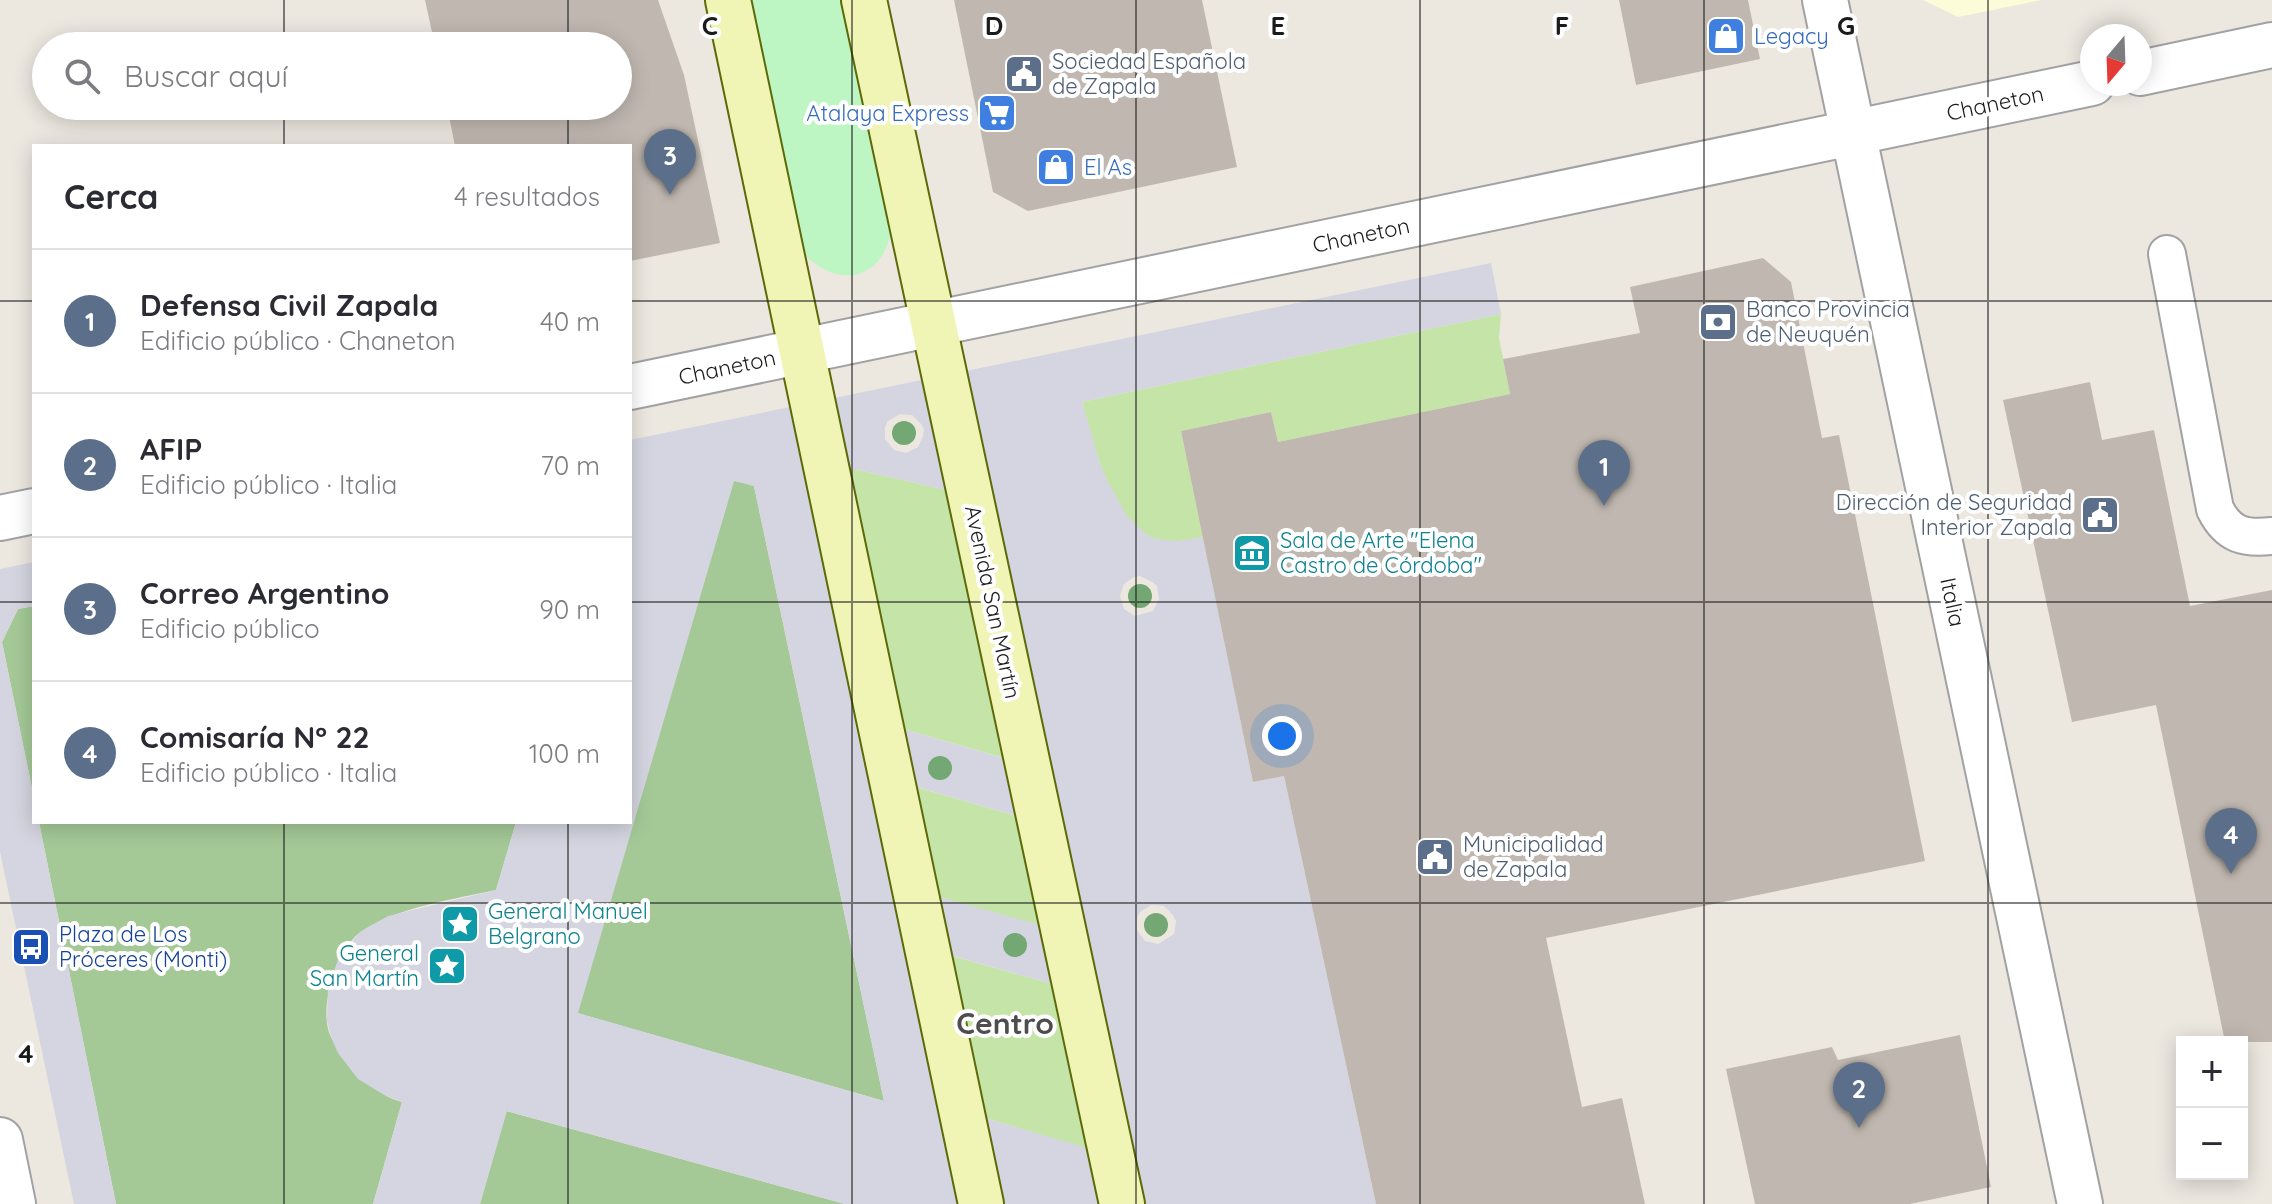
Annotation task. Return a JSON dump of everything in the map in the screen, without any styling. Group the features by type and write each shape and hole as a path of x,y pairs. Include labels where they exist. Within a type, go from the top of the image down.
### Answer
{"main road":[{"path":"728,0 981,1204"},
{"name":"Avenida San Martín","path":"864,0 1122,1204"}],"street":[{"name":"Italia","path":"1825,0 2080,1204"},
{"path":"2152,70 2272,45"},
{"name":"Chaneton","path":"632,387 2080,86"},
{"path":"0,518 32,511"},
{"path":"0,1140 13,1204"}],"lane":[{"path":"2167,254 2215,509 2222,523 2235,533 2253,538 2272,536"}],"shaded area":[{"path":"1923,0 2042,0 1958,17"},
{"path":"1491,263 1501,314 1082,402 1100,464 1127,516 1147,535 1156,539 1179,541 1203,537 1253,782 1284,776 1376,1204 845,1204 507,1111 480,1204 373,1204 402,1102 358,1079 338,1053 331,1037 327,1021 328,988 339,957 360,932 388,916 496,890 515,824 632,824 632,440","holes":["900,414 912,415 924,430 918,447 906,453 894,450 885,439 888,421","845,467 947,490 1003,758 900,728","734,481 754,486 884,1101 578,1013","1140,576 1157,586 1159,599 1153,611 1135,616 1124,609 1120,596 1124,584","913,786 1017,816 1040,925 936,896","1151,905 1164,906 1176,921 1174,934 1158,944 1145,941 1137,930 1140,912","950,955 1052,984 1087,1148 982,1117"]},
{"path":"734,480 754,486 884,1101 577,1013"},
{"path":"32,562 32,606 18,609 2,642 32,788 32,824 39,824 116,1204 74,1204 0,852 0,569"},
{"path":"32,606 32,788 2,642 18,609"},
{"path":"39,824 515,824 496,890 427,905 377,922 353,939 332,980 326,1011 331,1037 381,1091 402,1102 373,1204 116,1204"},
{"path":"506,1111 845,1204 480,1204"}],"green space":[{"path":"747,0 845,0 892,220 883,255 861,273 833,273 818,266 803,253"},
{"path":"1501,314 1499,338 1510,394 1278,442 1271,412 1181,431 1203,537 1165,541 1147,535 1132,523 1108,485 1082,402"},
{"path":"845,467 947,490 1004,758 900,728"},
{"path":"912,786 1017,816 1040,926 936,896"},
{"path":"949,955 1052,984 1088,1149 982,1117"}],"building":[{"path":"425,0 658,0 684,75 720,243 632,261 632,144 455,144 450,120 632,120 632,32 432,32"},
{"path":"954,0 1202,0 1237,167 1028,211 993,192"},
{"path":"1619,0 1748,0 1760,59 1636,85"},
{"path":"1763,258 1791,282 1822,438 1839,435 1925,861 1546,938 1582,1107 1622,1098 1645,1204 1376,1204 1284,776 1253,782 1181,431 1271,412 1278,442 1510,394 1503,359 1640,333 1630,287"},
{"name":"Dirección de Seguridad Interior Zapala","path":"2090,382 2102,440 2154,430 2190,606 2272,590 2272,1042 2248,1042 2248,1036 2224,1036 2156,705 2072,722 2003,400"},
{"path":"1960,1035 1991,1187 1910,1204 1755,1204 1726,1069 1832,1047 1838,1060"}],"place":[{"name":"Legacy","path":"1726,36"},
{"name":"Sociedad Española de Zapala","path":"1024,74"},
{"name":"Atalaya Express","path":"997,113"},
{"name":"El As","path":"1056,167"},
{"name":"Correo Argentino","path":"670,195"},
{"name":"Banco Provincia de Neuquén","path":"1718,322"},
{"name":"Defensa Civil Zapala","path":"1604,506"},
{"name":"Dirección de Seguridad Interior Zapala","path":"2100,515"},
{"name":"Sala de Arte \"Elena Castro de Córdoba\"","path":"1252,553"},
{"name":"Municipalidad de Zapala","path":"1435,857"},
{"name":"Comisaría N° 22","path":"2231,874"},
{"name":"General Manuel Belgrano","path":"460,924"},
{"name":"Plaza de Los Próceres (Monti)","path":"31,947"},
{"name":"General San Martín","path":"447,966"},
{"name":"AFIP","path":"1859,1128"}],"district":[{"name":"Centro","path":"1005,1024"}]}
